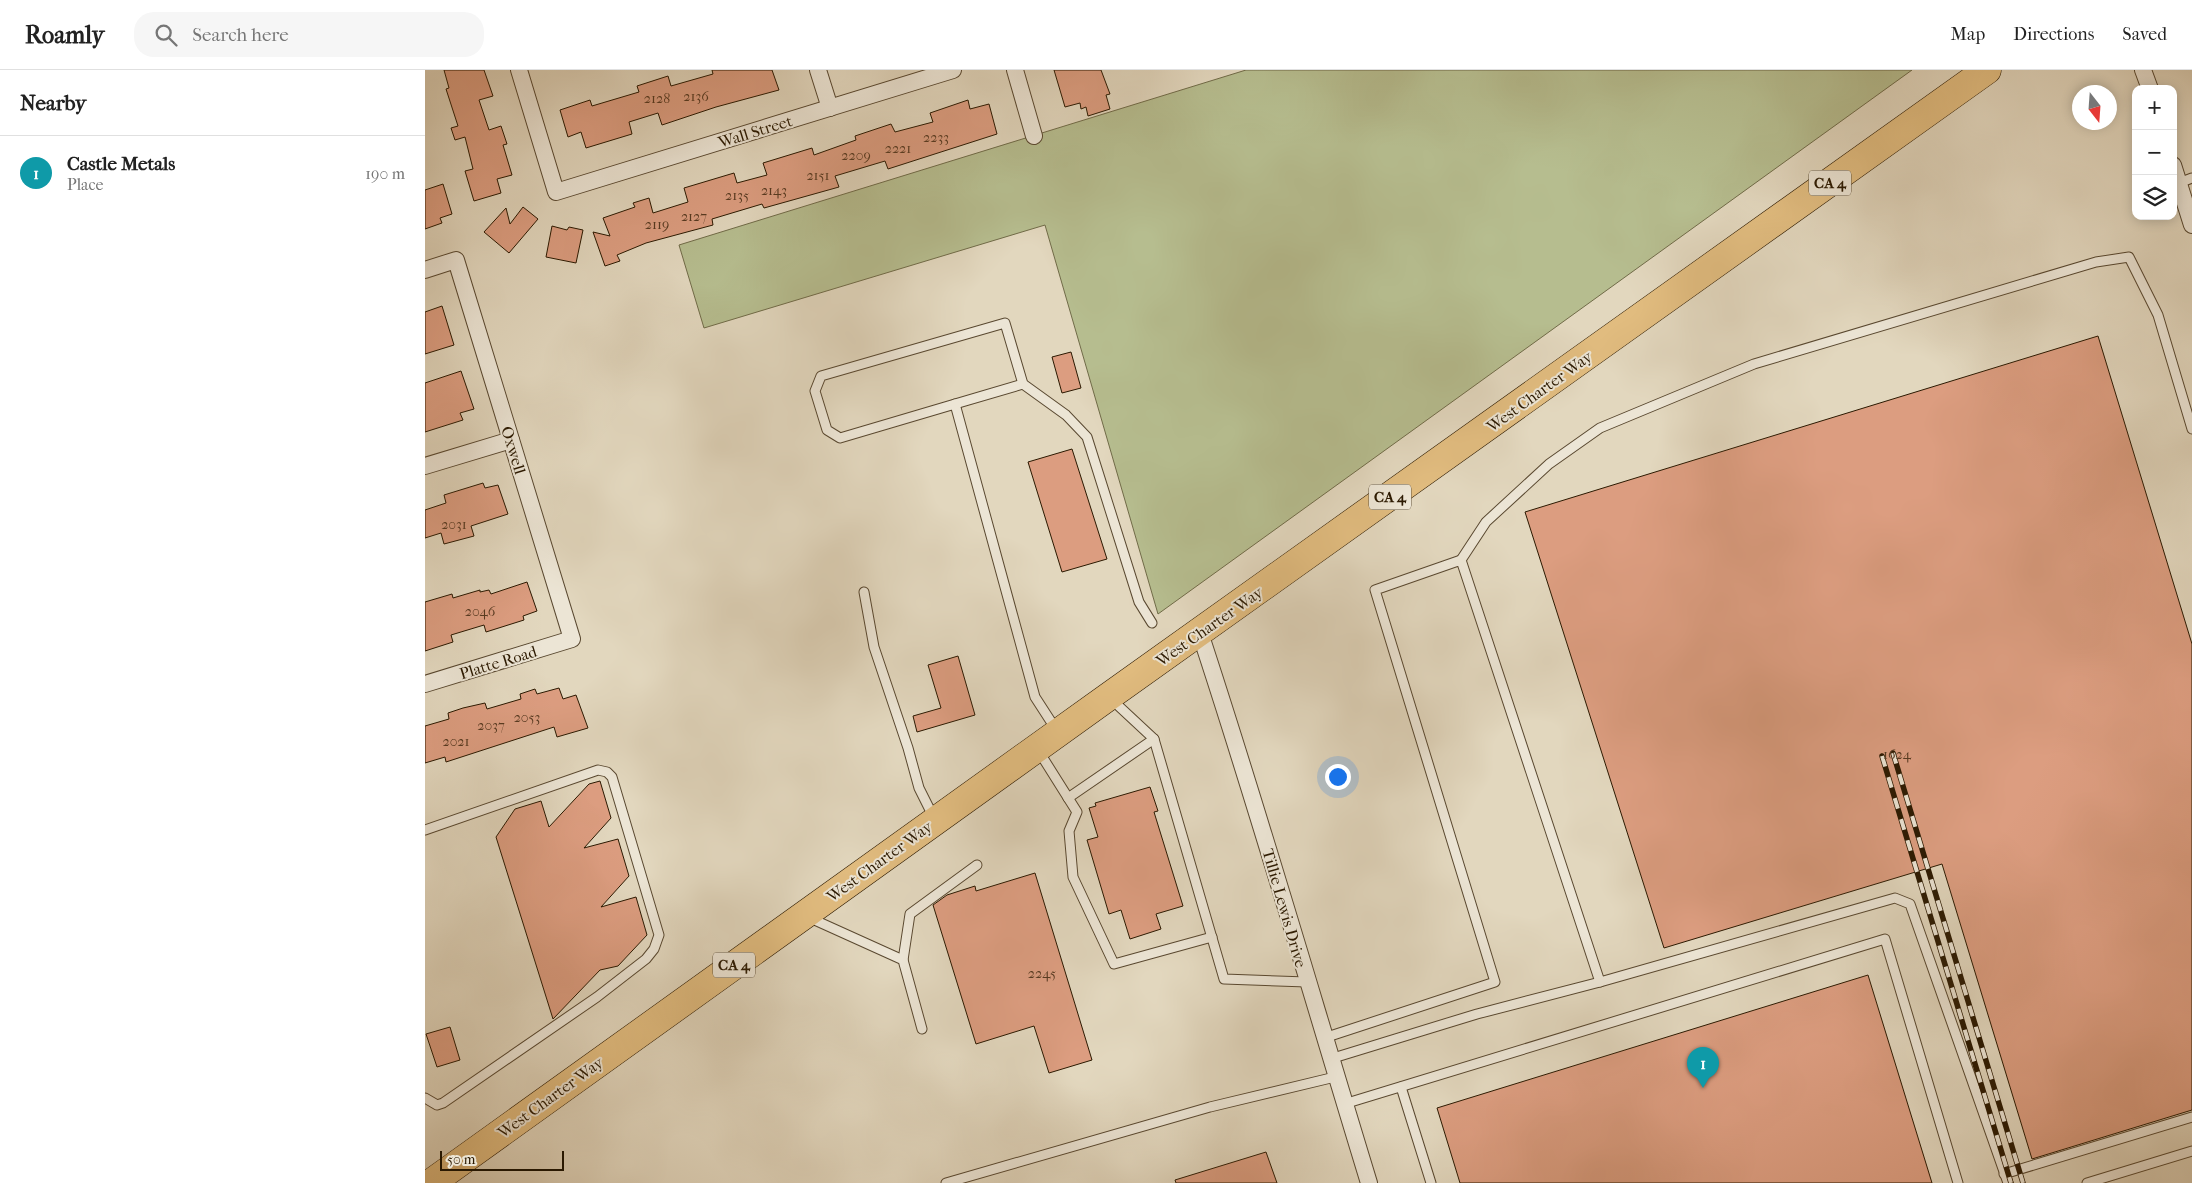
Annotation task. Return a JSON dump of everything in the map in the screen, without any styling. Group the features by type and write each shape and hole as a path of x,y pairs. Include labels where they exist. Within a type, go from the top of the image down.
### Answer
{"highway":[{"name":"West Charter Way","path":"431,1183 1108,696 1987,70"}],"street":[{"name":"Wall Street","path":"519,70 556,192 953,70"},
{"path":"818,70 830,108"},
{"path":"1015,70 1034,136"},
{"path":"2143,70 2149,85"},
{"path":"2177,170 2185,180 2192,225"},
{"name":"Oxwell","path":"425,270 456,260 572,639"},
{"path":"425,466 511,440"},
{"name":"Tillie Lewis Drive","path":"1199,633 1257,809 1323,1038 1369,1183"},
{"name":"Platte Road","path":"425,684 572,639"}],"lane":[{"path":"1323,1038 1495,982 1375,590 1461,560 1487,522 1549,464 1600,428 1754,364 2096,262 2129,257 2158,315 2192,429"},
{"path":"1023,384 840,438 827,430 815,390 821,376 1005,323 1023,384 1066,415 1087,437 1139,602 1152,623"},
{"path":"955,404 1035,697 1068,798 1077,812 1069,831 1073,877 1114,964 1212,937"},
{"path":"1461,560 1600,982"},
{"path":"864,592 874,647 908,748 919,788 935,821"},
{"path":"1108,696 1154,739 1224,979 1307,982"},
{"path":"1068,798 1154,739"},
{"path":"425,830 598,770 607,772 612,777 659,935 654,948 646,959 597,997 443,1103 437,1106 425,1097 425,1091"},
{"path":"922,1029 903,960 910,914 977,865"},
{"path":"1330,1059 1477,1014 1600,982 1895,898 1910,904 2003,1174 2008,1183"},
{"path":"804,915 903,960"},
{"path":"1345,1104 1885,939 1958,1183"},
{"path":"946,1183 1210,1107 1335,1078"},
{"path":"1401,1087 1431,1183"},
{"path":"2003,1174 2192,1117"},
{"path":"2087,1183 2192,1150"}],"green space":[{"path":"1246,70 1912,70 1158,614 1045,225 704,328 679,245"}],"building":[{"path":"444,70 484,70 493,96 479,100 489,130 501,126 507,144 503,145 512,175 497,179 501,193 474,201 465,171 473,169 465,137 455,140 451,128 458,126 446,89 449,88"},
{"path":"712,70 772,70 779,90 716,107 662,125 658,113 629,122 632,134 586,148 581,132 568,137 560,110 590,100 592,106 639,92 637,86 668,76 671,86 713,74"},
{"path":"1054,70 1101,70 1110,94 1106,95 1110,109 1088,116 1086,107 1081,109 1080,103 1065,107"},
{"path":"968,100 970,109 989,104 997,134 888,169 885,161 835,176 839,187 764,208 762,204 712,219 713,225 646,243 617,255 620,261 605,266 593,232 610,236 603,218 635,207 633,203 649,198 653,213 688,202 684,188 734,173 737,183 767,175 763,163 812,148 814,155 856,140 855,136 891,124 895,132 933,122 930,113"},
{"path":"443,184 452,214 440,218 442,223 425,229 425,190"},
{"path":"523,207 538,219 509,253 484,232 506,208 510,224"},
{"path":"552,226 567,230 569,227 583,230 576,263 546,257"},
{"path":"442,306 454,345 425,354 425,312"},
{"path":"2098,336 2192,644 2192,1110 2032,1159 1942,864 1664,948 1525,512"},
{"path":"1071,352 1081,388 1062,393 1052,357"},
{"path":"461,371 474,409 460,413 463,420 425,432 425,383"},
{"path":"1072,449 1107,559 1062,572 1028,462"},
{"path":"483,483 485,488 498,485 508,514 471,526 474,536 444,544 441,533 425,538 425,510 446,503 444,495"},
{"path":"527,582 537,611 523,616 524,620 486,632 484,625 451,635 453,642 425,651 425,602 452,594 453,598 480,590 480,592 489,590 491,594"},
{"path":"958,656 975,715 917,732 913,716 941,708 928,665"},
{"path":"559,688 563,699 576,695 588,728 557,737 554,727 446,762 445,757 425,763 425,726 449,719 448,713 485,703 487,709 521,699 520,694 535,689 537,694"},
{"path":"600,781 611,818 584,848 618,839 629,876 601,907 636,897 647,935 618,966 600,970 553,1019 496,837 515,809 541,801 549,827 589,784"},
{"path":"1150,787 1158,811 1154,812 1183,906 1156,914 1161,929 1130,939 1121,910 1109,914 1087,840 1098,837 1089,808 1096,806 1095,803"},
{"path":"1035,873 1092,1060 1049,1073 1034,1026 976,1044 933,905 947,895 975,886 976,891"},
{"path":"1868,975 1932,1183 1460,1183 1437,1108"},
{"path":"450,1027 460,1060 437,1067 426,1034"},
{"path":"1266,1152 1277,1183 1176,1183 1175,1180"}],"railway":[{"path":"1893,753 2023,1183"},
{"path":"1882,756 2011,1183"}],"place":[{"name":"Castle Metals","path":"1703,1088"}]}
